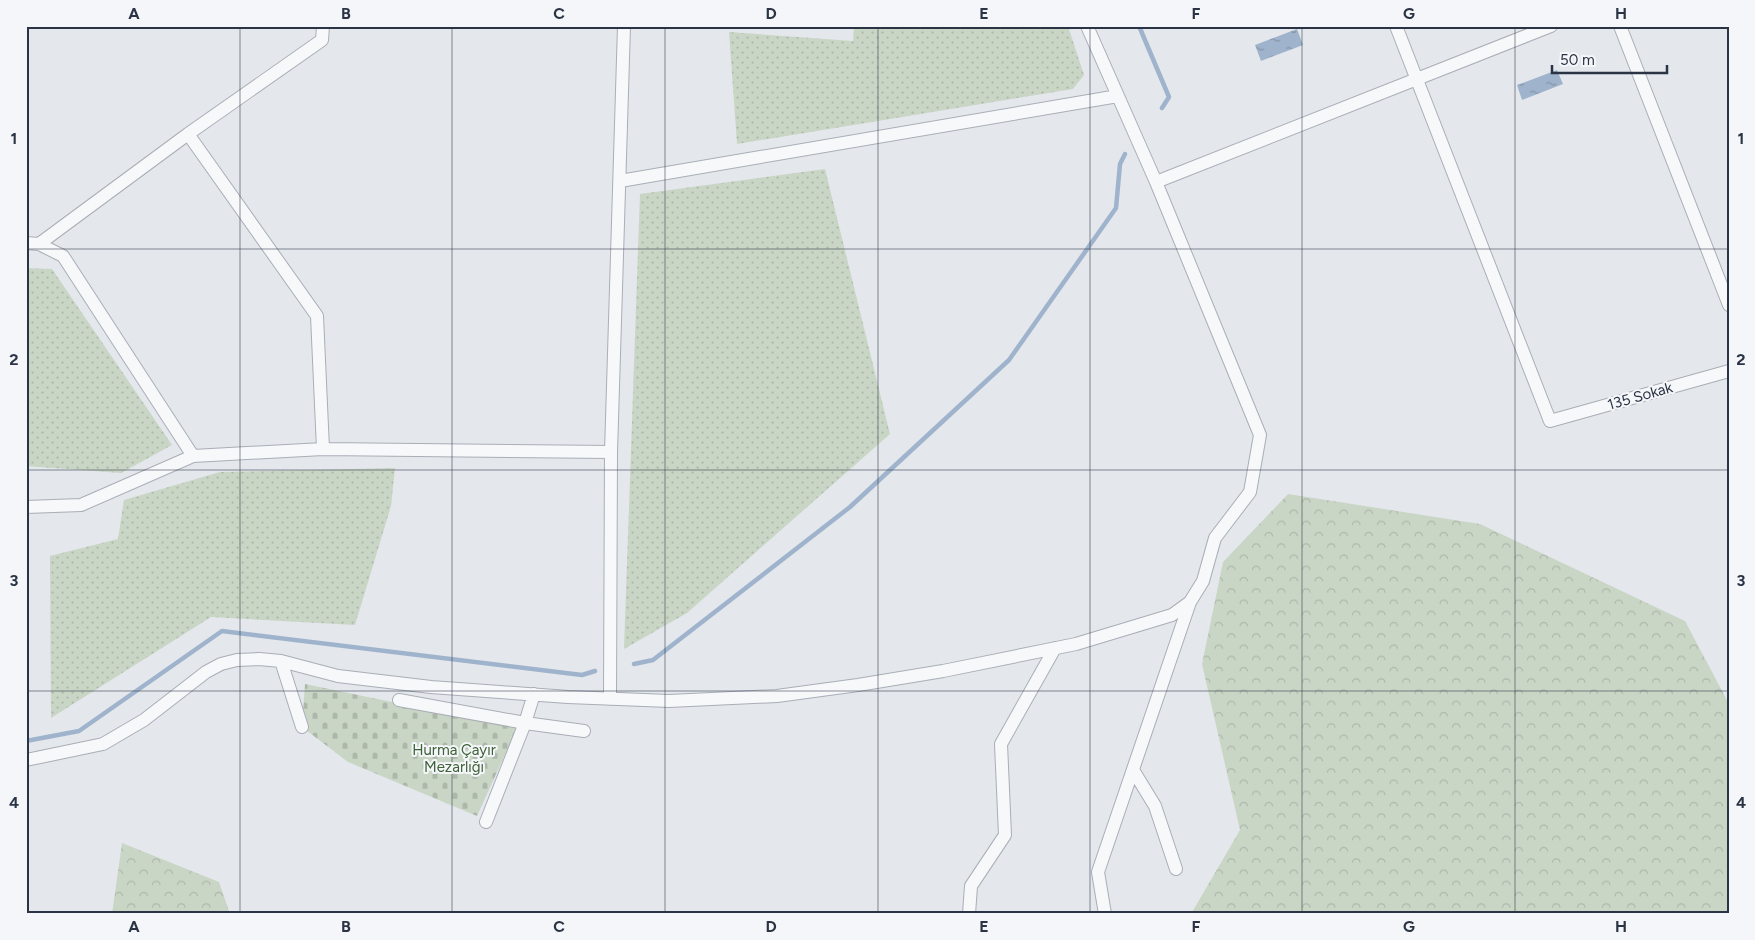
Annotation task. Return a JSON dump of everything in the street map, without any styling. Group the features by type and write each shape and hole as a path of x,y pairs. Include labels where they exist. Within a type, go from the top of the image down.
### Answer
{"street":[{"path":"32,244 322,40 323,26"},
{"path":"610,699 611,452 624,26"},
{"path":"1088,26 1156,182 1260,435 1250,492 1215,538 1202,581 1190,602 1098,872 1105,914"},
{"path":"1396,26 1417,79"},
{"path":"1156,182 1551,26"},
{"path":"1620,26 1729,304"},
{"name":"135 Sokak","path":"1417,79 1550,421 1729,371"},
{"path":"620,181 1118,96"},
{"path":"188,134 317,316 323,449"},
{"path":"32,244 63,256 193,456"},
{"path":"26,507 81,505 193,456 323,449 611,452"},
{"path":"26,760 103,744 144,720 206,672 220,664 237,660 258,659 281,662 338,676 431,687 534,694 669,702 777,696 943,671 1076,644 1172,615 1190,602"},
{"path":"969,914 971,886 1005,835 1001,744 1055,648"},
{"path":"281,662 302,727"},
{"path":"486,822 534,694"},
{"path":"399,700 584,731"},
{"path":"1133,770 1155,806 1176,869"}],"green space":[{"path":"854,26 1068,26 1084,75 1073,89 737,144 729,32 853,41"},
{"path":"825,169 890,434 687,613 624,649 640,194"},
{"path":"26,268 52,269 172,445 121,473 26,466"},
{"path":"395,468 391,506 355,625 211,617 51,718 50,556 118,539 124,500 220,472"},
{"path":"1288,494 1480,524 1685,621 1729,704 1729,914 1191,914 1240,830 1202,664 1223,562"},
{"name":"Hurma Çayır Mezarlığı","path":"305,684 517,728 477,816 348,762 302,727"},
{"path":"122,843 219,882 230,914 112,914"}],"water":[{"path":"1297,29 1303,45 1261,61 1255,45"},
{"path":"1557,70 1563,84 1522,100 1517,85"}],"waterway":[{"path":"1139,26 1169,97 1162,108"},
{"path":"634,664 653,660 850,507 1009,360 1116,208 1120,164 1125,154"},
{"path":"26,741 79,731 222,631 582,675 595,671"}]}
